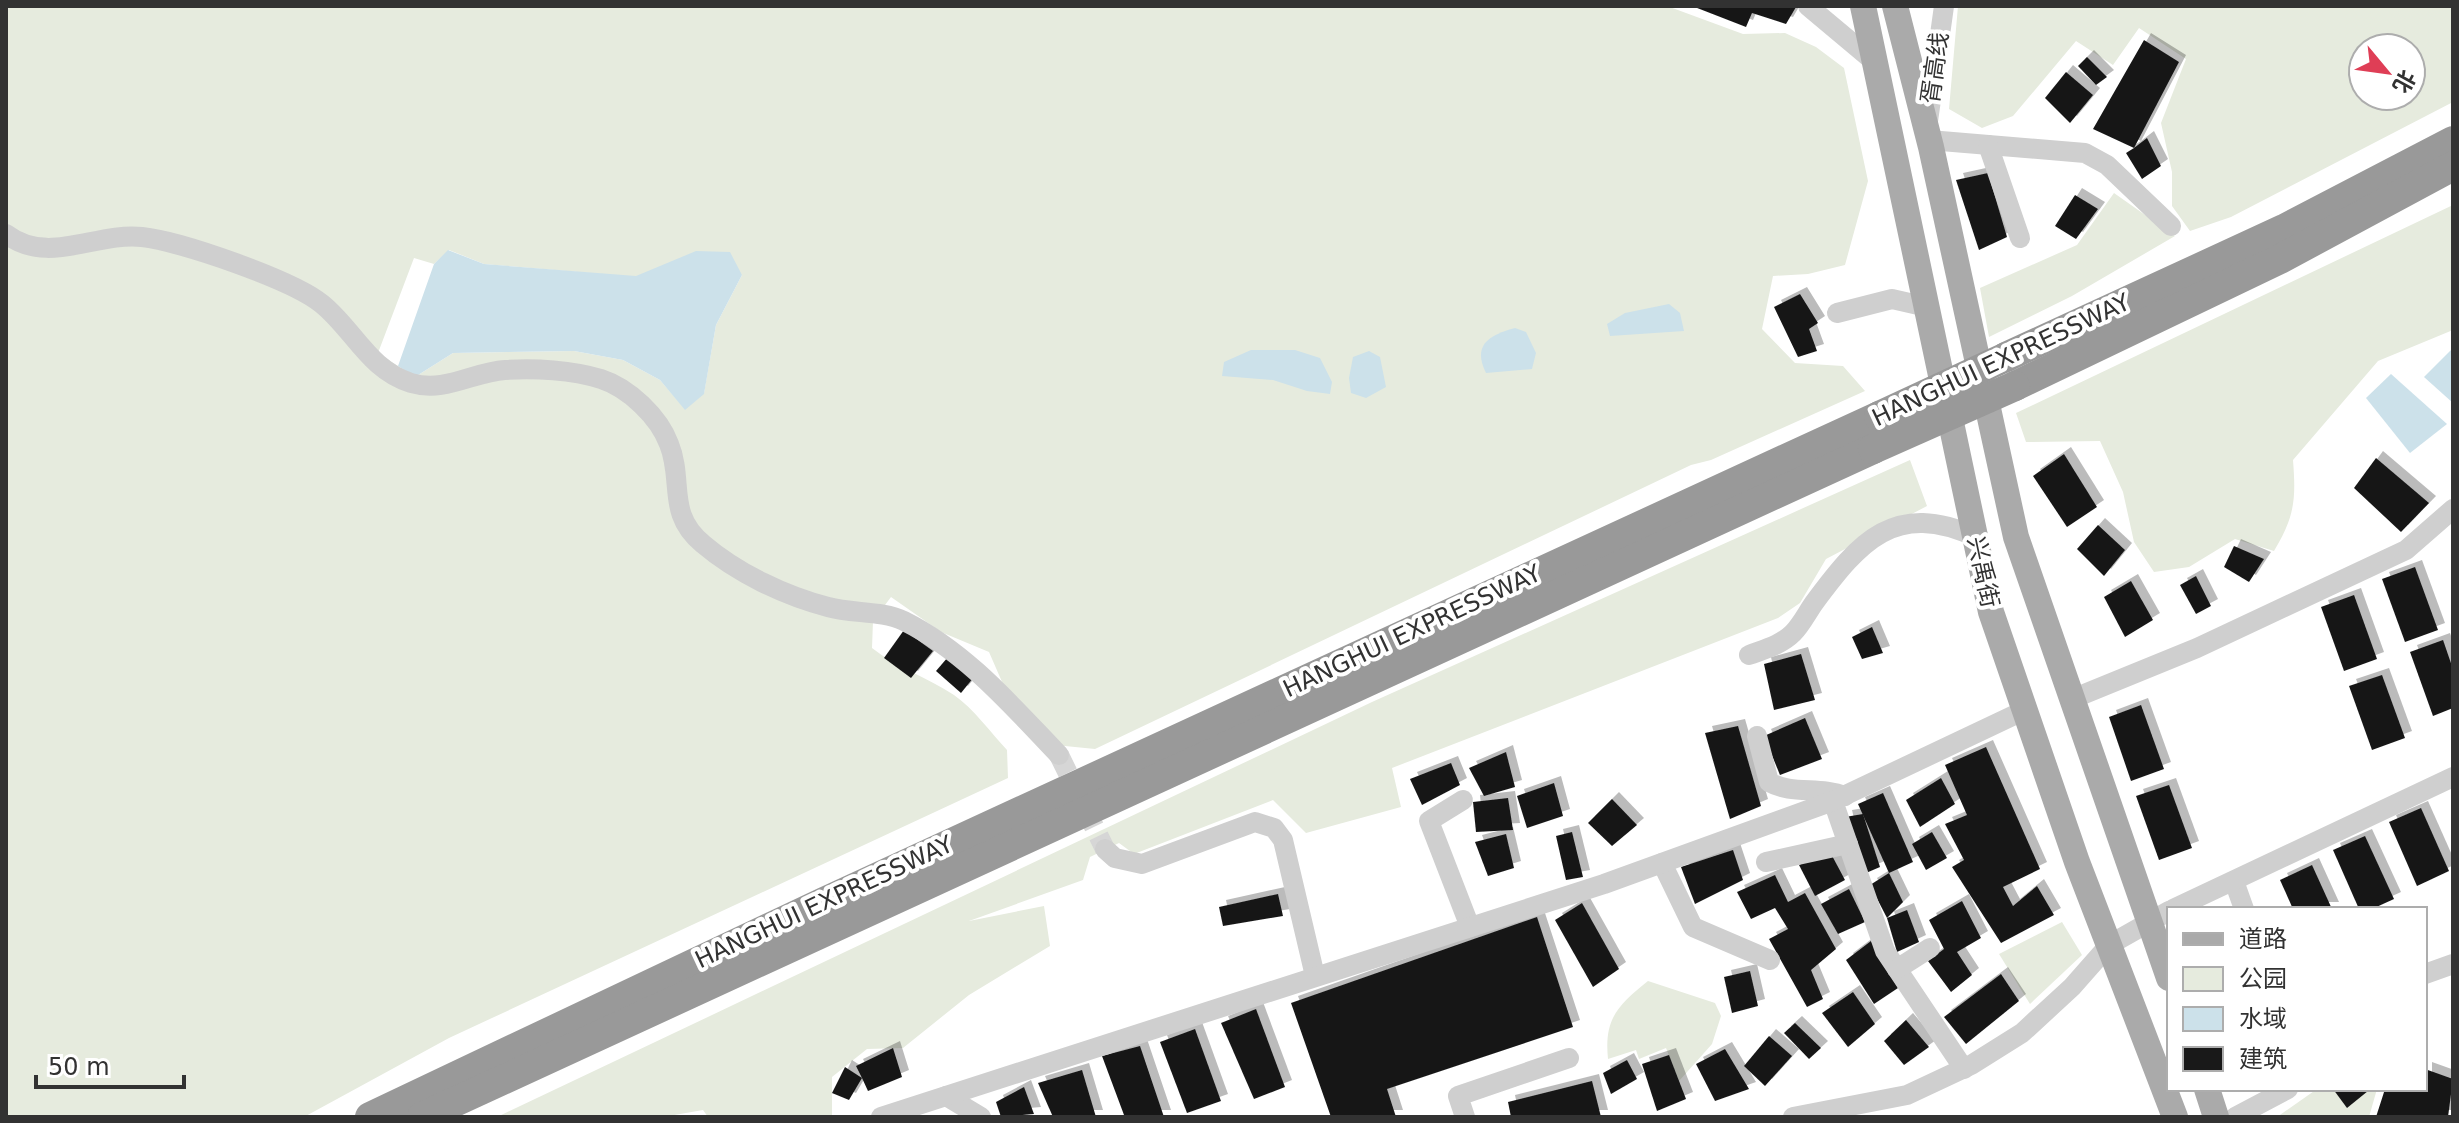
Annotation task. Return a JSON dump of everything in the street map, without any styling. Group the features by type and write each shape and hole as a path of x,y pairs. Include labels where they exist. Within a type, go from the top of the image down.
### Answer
{"highway":[{"name":"HANGHUI EXPRESSWAY","path":"422,1117 1873,449 2011,371 2453,141"},
{"name":"HANGHUI EXPRESSWAY","path":"370,1117 824,902 1879,416 2011,371 2280,259 2453,166"},
{"path":"2280,259 2356,230 2453,182"}],"main road":[{"name":"兴禹街","path":"1863,6 1991,612 2109,945 2175,1117"},
{"name":"兴禹街","path":"1895,6 1928,135 2016,537 2072,699 2164,913 2167,952"},
{"path":"2208,1091 2216,1117"}],"street":[{"path":"1808,6 1876,63"},
{"name":"胥高线","path":"1928,135 1944,6"},
{"path":"1928,135 1988,145 2085,153 2107,165 2171,226"},
{"path":"1988,145 2020,238"},
{"path":"6,234 27,247 63,249 114,236 142,237 179,244 251,270 319,301 385,374 415,384 453,384 504,370 571,372 603,380 636,400 670,444 677,508 699,542 740,570 800,597 829,608 903,621 971,665 1059,755"},
{"path":"1837,313 1892,299 1927,307"},
{"path":"2072,699 2197,648 2406,550 2453,509"},
{"path":"1749,655 1781,644 1795,632 1857,549 1875,536 1897,526 1926,522 1948,525 1976,537"},
{"path":"881,1117 1662,863 1839,798 2025,710"},
{"path":"1757,736 1769,782 1782,789 1828,789 1839,798 1848,844 1885,951 1964,1069"},
{"path":"2177,907 2453,777"},
{"path":"1463,800 1429,821 1470,927"},
{"path":"1105,849 1115,858 1142,864 1255,822 1274,828 1283,840 1315,976"},
{"path":"1766,862 1848,844"},
{"path":"1662,863 1693,927 1770,960"},
{"path":"2234,881 2243,907"},
{"path":"1793,1117 1907,1095 1964,1069 2022,1033 2072,987 2109,945 2164,913"},
{"path":"1897,969 1930,948"},
{"path":"2427,973 2453,964"},
{"path":"1465,1117 1458,1096 1569,1058"},
{"path":"2235,1117 2284,1091"},
{"path":"946,1096 981,1117"}],"green space":[{"path":"6,6 1667,6 1743,34 1785,33 1816,47 1844,68 1868,181 1845,265 1808,274 1773,276 1762,329 1795,363 1843,366 1865,391 1711,460 1691,465 1095,749 1055,745 1006,691 989,652 941,632 891,597 873,621 872,648 954,695 968,707 1007,750 1008,778 449,1038 304,1117 6,1117","holes":["449,250 484,264 636,277 694,254 742,275 716,325 704,393 685,409 660,380 623,360 574,351 453,353 415,377 378,353 414,258 434,264"]},
{"path":"1958,6 2453,6 2453,102 2231,217 2190,231 2172,206 2172,172 2161,123 2186,59 2139,28 2113,65 2076,41 2013,116 1982,128 1949,109"},
{"path":"2114,193 2175,236 2072,296 1989,337 1980,288 2077,245"},
{"path":"2453,205 2453,330 2378,361 2293,460 2292,507 2274,551 2235,539 2189,567 2154,572 2134,542 2123,492 2100,441 2026,442 2016,413"},
{"path":"1910,460 1927,506 1826,559 1800,603 1778,618 1392,768 1401,807 1306,833 1273,800 1134,854 1119,843 1090,857 1083,880 969,921 1044,906 1050,946 969,995 903,1048 867,1049 832,1077 832,1117 708,1117 703,1110 663,1117 497,1117 1372,702"},
{"path":"2062,922 2082,955 2030,1004 1999,954"},
{"path":"1648,981 1715,1003 1721,1016 1712,1044 1679,1081 1666,1048 1639,1059 1636,1050 1608,1059 1608,1033 1615,1014"},
{"path":"2314,1091 2376,1091 2369,1117 2277,1117"}],"water":[{"path":"448,250 484,264 636,276 696,251 730,252 742,275 716,325 704,394 685,410 660,380 623,360 574,351 453,353 415,377 398,366 434,264"},
{"path":"1669,304 1680,313 1684,331 1610,336 1607,324 1625,313"},
{"path":"1515,328 1526,332 1536,353 1532,369 1486,373 1482,348 1491,338"},
{"path":"2453,348 2453,403 2424,377"},
{"path":"1251,350 1295,350 1320,358 1332,382 1330,394 1307,391 1273,380 1222,376 1224,362"},
{"path":"1369,351 1380,357 1386,387 1366,398 1351,393 1349,378 1353,357"},
{"path":"2391,374 2447,424 2410,453 2366,398"}],"building":[{"path":"1692,6 1796,7 1786,24 1752,13 1746,27"},
{"path":"2144,40 2179,62 2134,148 2093,129"},
{"path":"2087,57 2107,77 2096,85 2078,66"},
{"path":"2066,72 2093,95 2070,123 2045,98"},
{"path":"2147,138 2161,166 2142,179 2126,153"},
{"path":"1988,173 2007,237 1979,250 1956,180"},
{"path":"2075,195 2098,209 2076,239 2055,226"},
{"path":"1800,294 1818,323 1809,329 1817,351 1798,357 1774,307"},
{"path":"2064,454 2097,507 2067,527 2033,476"},
{"path":"2376,458 2429,503 2401,532 2354,488"},
{"path":"2098,525 2125,550 2104,576 2077,549"},
{"path":"2234,546 2264,559 2249,582 2224,567"},
{"path":"2415,567 2438,630 2405,642 2382,579"},
{"path":"2196,576 2211,606 2196,614 2180,585"},
{"path":"2131,581 2153,620 2125,637 2104,597"},
{"path":"2354,595 2377,659 2344,671 2321,607"},
{"path":"1872,627 1883,653 1862,659 1852,637"},
{"path":"904,630 933,651 911,678 884,658"},
{"path":"2443,640 2453,669 2453,708 2433,716 2410,652"},
{"path":"1801,654 1815,700 1774,710 1764,664"},
{"path":"948,657 974,677 961,693 936,671"},
{"path":"2382,675 2405,738 2372,750 2349,686"},
{"path":"2141,705 2164,769 2131,781 2109,717"},
{"path":"1805,718 1822,759 1780,775 1764,736"},
{"path":"1738,726 1761,806 1730,819 1705,733"},
{"path":"1986,747 2040,869 2003,887 2013,906 2037,886 2054,915 2001,943 1952,867 1964,860 1945,824 1967,815 1945,765"},
{"path":"1506,752 1515,787 1484,796 1469,768"},
{"path":"1451,763 1460,785 1422,805 1410,779"},
{"path":"1941,778 1955,804 1920,827 1906,800"},
{"path":"1554,783 1563,816 1527,828 1517,796"},
{"path":"2169,785 2192,848 2159,860 2136,796"},
{"path":"1883,793 1913,862 1889,873 1858,804"},
{"path":"1508,798 1513,830 1476,832 1473,802"},
{"path":"1612,799 1637,825 1612,846 1588,823"},
{"path":"2421,808 2449,871 2417,886 2389,822"},
{"path":"1863,814 1880,867 1859,876 1845,817"},
{"path":"1572,832 1583,877 1566,880 1556,836"},
{"path":"1932,832 1947,858 1926,870 1912,844"},
{"path":"1506,834 1514,868 1488,876 1475,842"},
{"path":"2365,836 2394,899 2376,907 2358,907 2333,850"},
{"path":"1733,850 1743,880 1695,904 1681,867"},
{"path":"1829,850 1845,880 1815,896 1799,865"},
{"path":"2312,865 2331,907 2292,907 2280,880"},
{"path":"1889,873 1903,902 1887,918 1870,885"},
{"path":"1775,875 1788,902 1805,893 1836,949 1811,970 1823,999 1807,1007 1769,939 1788,929 1775,908 1751,919 1737,892"},
{"path":"1849,889 1865,922 1838,934 1821,904"},
{"path":"1278,894 1283,916 1223,926 1219,907"},
{"path":"1962,901 1981,938 1957,952 1972,975 1951,992 1928,961 1944,949 1929,920"},
{"path":"1582,903 1619,969 1593,987 1555,920"},
{"path":"1907,910 1919,942 1897,952 1887,918"},
{"path":"1537,917 1573,1027 1387,1089 1396,1117 1331,1117 1291,1003"},
{"path":"1871,941 1898,988 1874,1004 1846,960"},
{"path":"1750,971 1758,1006 1732,1013 1724,977"},
{"path":"2001,974 2019,1001 1966,1044 1944,1017"},
{"path":"1853,992 1875,1024 1848,1047 1822,1013"},
{"path":"1256,1009 1285,1087 1254,1099 1221,1023"},
{"path":"1906,1020 1929,1047 1904,1065 1884,1041"},
{"path":"1795,1023 1821,1048 1809,1059 1784,1033"},
{"path":"1195,1029 1221,1101 1187,1113 1160,1042"},
{"path":"1769,1036 1792,1056 1765,1086 1744,1066"},
{"path":"1140,1046 1164,1117 1120,1117 1124,1115 1102,1056"},
{"path":"893,1048 902,1077 868,1091 856,1066"},
{"path":"1725,1049 1749,1089 1715,1101 1696,1064"},
{"path":"1669,1055 1686,1099 1657,1111 1642,1064"},
{"path":"1627,1060 1637,1079 1611,1094 1603,1073"},
{"path":"845,1067 862,1078 849,1100 832,1093"},
{"path":"1082,1070 1096,1117 1053,1117 1038,1083"},
{"path":"2427,1070 2453,1079 2448,1117 2376,1117 2384,1091 2427,1091"},
{"path":"1592,1081 1601,1117 1511,1117 1508,1102"},
{"path":"1024,1087 1034,1114 1001,1117 996,1102"},
{"path":"2334,1091 2368,1091 2347,1108"}],"tunnel":[{"path":"1059,755 1105,849"}]}
